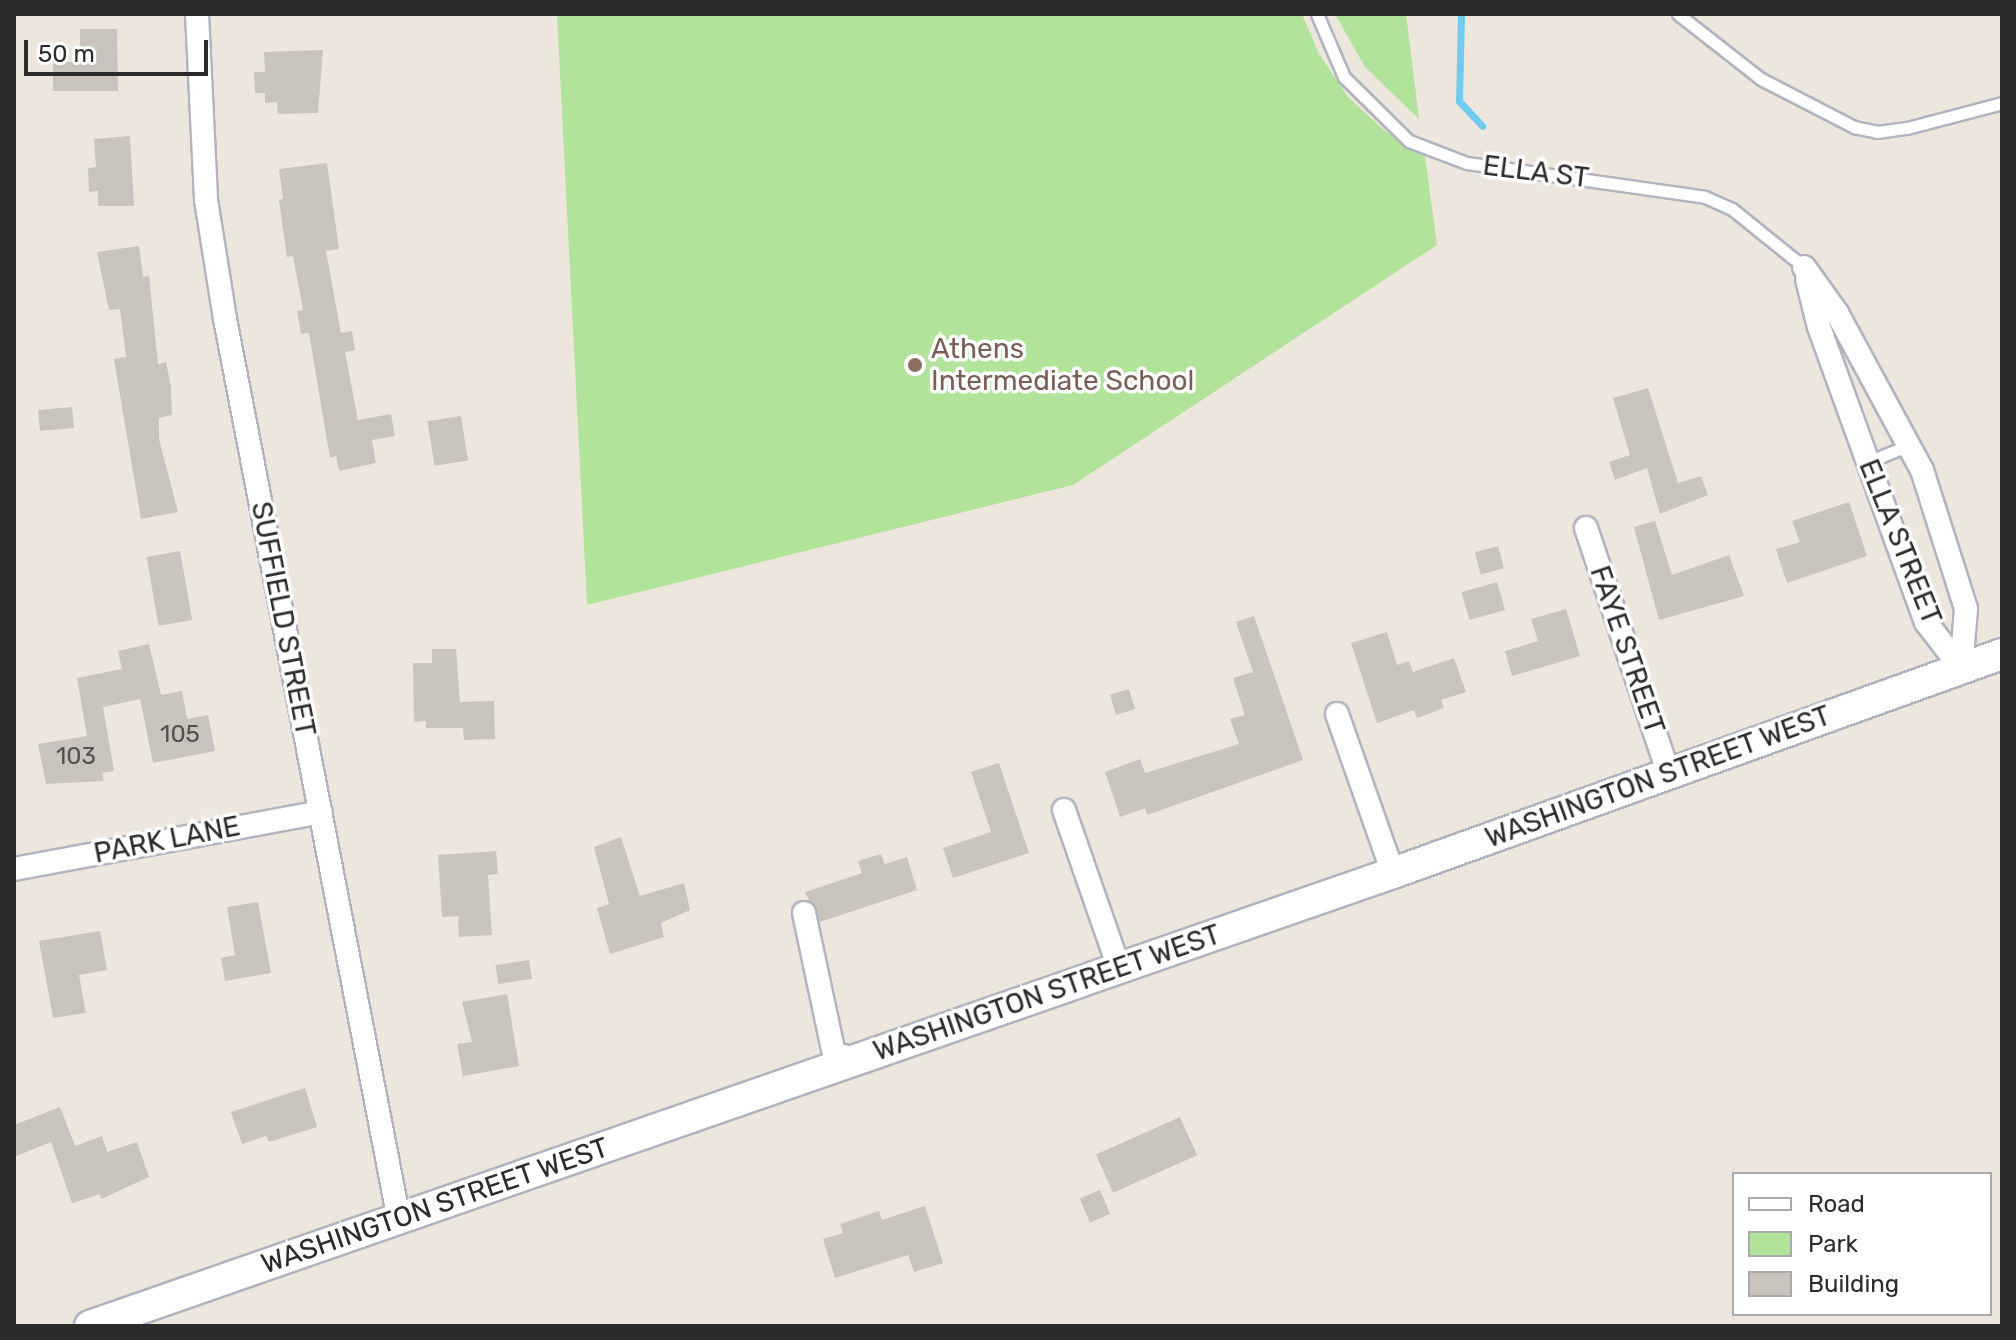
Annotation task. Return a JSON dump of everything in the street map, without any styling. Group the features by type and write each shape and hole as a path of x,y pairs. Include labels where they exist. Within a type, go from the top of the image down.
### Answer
{"street":[{"name":"SUFFIELD STREET","path":"197,14 206,200 215,259 399,1220"},
{"name":"ELLA STREET","path":"1804,267 1837,313 1910,445 1942,526 1966,609 1961,668"},
{"name":"ELLA STREET","path":"1804,267 1819,327 1926,622 1961,668"},
{"name":"FAYE STREET","path":"1586,528 1668,772"},
{"name":"WASHINGTON STREET WEST","path":"90,1326 1393,873 2002,654"},
{"path":"1337,714 1393,873"},
{"path":"1064,810 1119,968"},
{"name":"PARK LANE","path":"14,869 321,812"},
{"path":"804,913 834,1054 858,1059"}],"lane":[{"name":"ELLA ST","path":"1317,14 1344,77 1409,141 1482,166 1648,185 1705,197 1732,209 1804,267"},
{"path":"1678,14 1761,79 1854,127 1877,132 1907,128 2002,103"},
{"path":"1868,462 1910,445"}],"green space":[{"name":"Athens Intermediate School","path":"557,14 1302,14 1319,54 1348,97 1385,131 1425,156 1437,245 1073,485 587,605"},
{"path":"1335,14 1406,14 1419,119 1365,67"}],"building":[{"path":"80,29 117,29 118,91 53,91 53,62 80,62"},
{"path":"323,50 318,113 278,114 277,102 265,103 265,93 255,93 254,72 265,72 264,52"},
{"path":"130,136 134,206 98,206 98,191 89,192 88,168 96,167 94,139"},
{"path":"327,163 339,249 326,251 341,333 352,331 355,350 345,352 358,420 391,414 395,436 372,440 376,463 339,471 336,456 330,458 309,333 301,334 297,311 303,310 293,256 287,257 279,200 283,199 279,169"},
{"path":"139,246 143,277 149,276 158,364 166,362 171,387 172,415 159,418 159,439 178,512 141,519 114,359 126,357 120,309 109,310 97,252"},
{"path":"1648,388 1678,483 1701,476 1708,495 1660,514 1647,468 1615,480 1609,462 1630,455 1613,398"},
{"path":"72,407 74,428 40,431 38,410"},
{"path":"461,416 468,460 434,466 427,421"},
{"path":"1849,502 1867,556 1787,583 1776,549 1800,542 1792,521"},
{"path":"1655,521 1672,575 1729,555 1744,596 1659,620 1634,527"},
{"path":"1498,546 1504,568 1481,574 1475,552"},
{"path":"180,551 192,620 159,626 147,557"},
{"path":"1497,582 1505,610 1469,620 1461,592"},
{"path":"1566,609 1580,656 1512,676 1505,651 1538,641 1531,619"},
{"path":"1254,616 1303,760 1147,815 1145,808 1120,817 1105,772 1140,759 1145,773 1239,744 1230,719 1245,715 1233,678 1253,672 1236,622"},
{"path":"1387,632 1397,665 1409,661 1413,672 1454,658 1466,692 1441,700 1444,708 1417,718 1414,710 1377,723 1351,643"},
{"path":"149,644 161,695 182,691 187,719 208,715 215,751 153,763 140,699 103,707 114,771 102,773 104,781 46,784 38,744 87,736 77,678 122,669 118,651"},
{"path":"432,649 456,649 460,702 494,701 495,739 464,740 463,728 426,728 426,721 414,722 413,663 432,663"},
{"path":"1129,689 1135,709 1116,715 1110,695"},
{"path":"999,763 1029,853 953,878 943,848 991,832 971,772"},
{"path":"621,837 640,896 684,883 690,910 661,923 664,937 610,954 597,908 609,904 594,847"},
{"path":"496,851 498,874 488,875 492,935 459,937 458,916 442,917 438,855"},
{"path":"881,854 885,864 907,857 917,890 820,922 805,892 862,873 858,861"},
{"path":"258,902 271,973 225,981 221,958 235,955 227,907"},
{"path":"100,931 107,970 79,975 86,1013 53,1018 39,941"},
{"path":"529,960 532,979 498,984 495,965"},
{"path":"507,994 519,1066 463,1076 457,1044 472,1042 462,1002"},
{"path":"305,1088 317,1127 269,1142 266,1136 242,1144 231,1112"},
{"path":"60,1107 75,1146 102,1136 107,1152 137,1142 149,1177 101,1199 100,1194 72,1203 51,1142 14,1157 14,1125"},
{"path":"1180,1117 1197,1155 1113,1193 1096,1154"},
{"path":"1100,1190 1110,1214 1090,1223 1080,1199"},
{"path":"925,1206 943,1263 914,1272 908,1255 835,1278 823,1239 843,1233 840,1224 879,1211 882,1220"}],"waterway":[{"path":"1461,14 1459,101 1482,126"}],"place":[{"name":"Athens Intermediate School","path":"915,365"}]}
